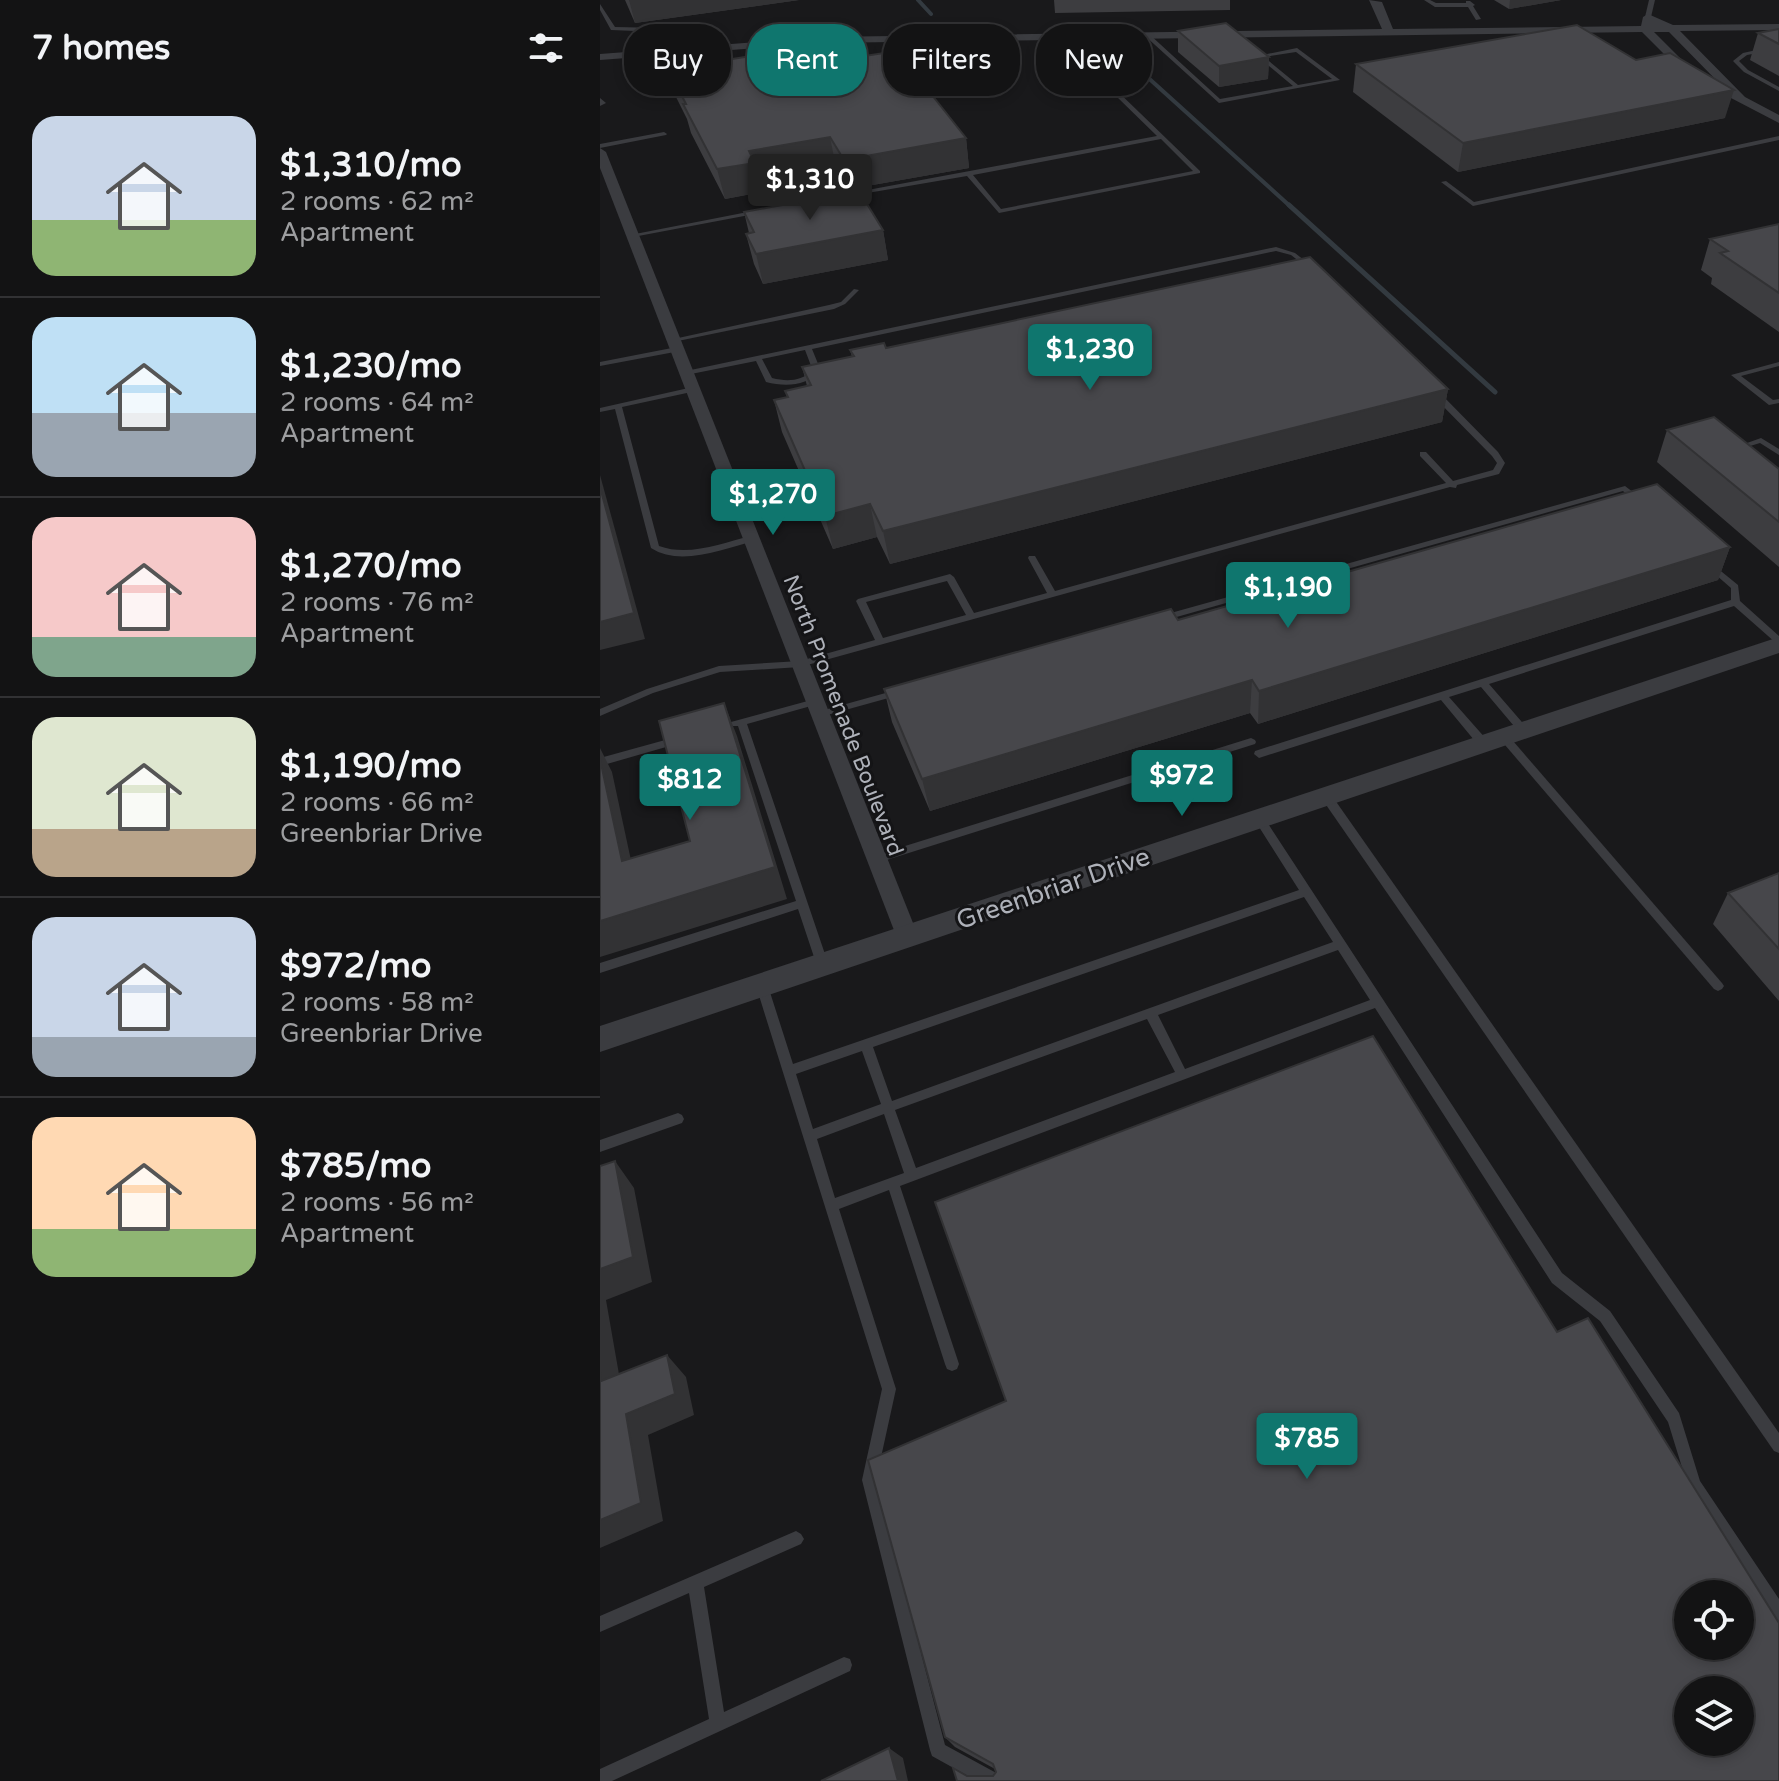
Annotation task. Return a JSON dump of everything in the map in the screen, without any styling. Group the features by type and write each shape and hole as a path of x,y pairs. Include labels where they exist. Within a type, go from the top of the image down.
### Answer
{"street":[{"path":"1374,0 1386,26"},
{"path":"1152,34 1238,37 1478,19 1779,15"},
{"path":"1645,29 1648,17"},
{"path":"1648,17 1672,29 1739,97"},
{"path":"1152,29 1779,27"},
{"path":"1645,29 1681,72 1739,97 1779,120"},
{"path":"867,34 1036,31"},
{"path":"600,57 747,42"},
{"path":"600,45 624,43"},
{"name":"North Promenade Boulevard","path":"600,149 908,938"},
{"name":"Greenbriar Drive","path":"600,1039 1779,643"}],"lane":[{"path":"1427,0 1435,5 1472,5"},
{"path":"1464,0 1472,5 1478,19"},
{"path":"1648,17 1652,0"},
{"path":"600,6 613,29 624,29"},
{"path":"1152,40 1219,101 1337,80 1297,50 1260,56"},
{"path":"1779,47 1745,54 1736,61 1746,71 1779,89"},
{"path":"1251,48 1296,86"},
{"path":"969,174 999,211 1198,172 1120,96"},
{"path":"600,149 664,134"},
{"path":"835,198 1162,137"},
{"path":"1444,182 1473,204 1779,138"},
{"path":"633,235 761,212"},
{"path":"600,410 618,407 758,358 1237,256 1276,249 1286,251 1320,277"},
{"path":"1237,256 1247,267"},
{"path":"600,364 831,307 843,303 856,290"},
{"path":"989,309 998,321"},
{"path":"758,358 769,380 796,382 813,376 817,371 808,347"},
{"path":"1779,364 1735,375 1772,403 1779,401"},
{"path":"600,713 650,691 719,669 800,664 1496,472 1501,463 1432,390"},
{"path":"618,407 655,548 666,554 680,554 751,539"},
{"path":"1744,459 1732,449 1761,440 1779,453"},
{"path":"1423,454 1453,486"},
{"path":"1151,621 1625,488 1647,508"},
{"path":"1702,557 1735,587 1736,602 1779,643"},
{"path":"1032,558 1053,595"},
{"path":"880,642 861,601 950,577 971,617"},
{"path":"1259,754 1736,602"},
{"path":"1482,682 1503,736"},
{"path":"727,726 910,689"},
{"path":"1442,695 1503,736 1718,986"},
{"path":"741,722 823,966"},
{"path":"600,762 685,738"},
{"path":"877,859 1251,742"},
{"path":"1326,796 1779,1446"},
{"path":"1259,819 1557,1278 1605,1316 1674,1418 1694,1485 1779,1613"},
{"path":"788,1071 1307,892"},
{"path":"600,968 802,903"},
{"path":"809,1136 1340,944"},
{"path":"762,986 889,1389 869,1480 938,1750 994,1781"},
{"path":"831,1206 1378,1002"},
{"path":"1150,1012 1182,1075"},
{"path":"866,1044 912,1176"},
{"path":"600,1146 678,1119"},
{"path":"893,1183 952,1364"},
{"path":"600,1624 796,1539"},
{"path":"695,1583 718,1723"},
{"path":"600,1778 844,1665"}],"building":[{"path":"1226,23 1269,57 1219,66 1178,31"},
{"path":"1577,25 1636,60 1670,53 1734,90 1463,143 1356,64"},
{"path":"1779,29 1779,44 1758,33"},
{"path":"883,53 883,96 933,96 966,138 844,160 830,137 749,151 755,163 717,169 683,104 686,104 682,96 731,96 731,59 747,57 747,96 867,96 867,56"},
{"path":"859,191 883,230 756,254 746,234 754,232 744,212"},
{"path":"1779,224 1779,293 1720,253 1728,251 1710,239"},
{"path":"1310,257 1448,389 883,531 870,504 825,516 774,400 788,397 785,391 811,385 802,367 854,356 850,350 884,343 886,348"},
{"path":"1714,417 1779,469 1779,522 1667,430"},
{"path":"1657,484 1730,547 1259,691 1252,680 922,779 884,689 1171,609 1178,620"},
{"path":"600,487 634,613 600,622"},
{"path":"724,703 775,867 600,921 600,759 622,861 690,841 659,721"},
{"path":"1779,873 1779,949 1728,893"},
{"path":"1373,1036 1557,1332 1588,1318 1752,1580 1674,1580 1674,1660 1754,1660 1754,1583 1779,1623 1779,1781 957,1781 953,1768 967,1776 993,1776 996,1772 993,1764 945,1737 868,1460 1006,1401 935,1202"},
{"path":"615,1161 633,1257 600,1269 600,1166"},
{"path":"667,1355 675,1394 626,1414 641,1503 600,1520 600,1372 601,1381"},
{"path":"889,1748 898,1781 821,1781"}],"waterway":[{"path":"918,0 931,14"},
{"path":"1152,81 1291,207"},
{"path":"1289,205 1495,392"}]}
